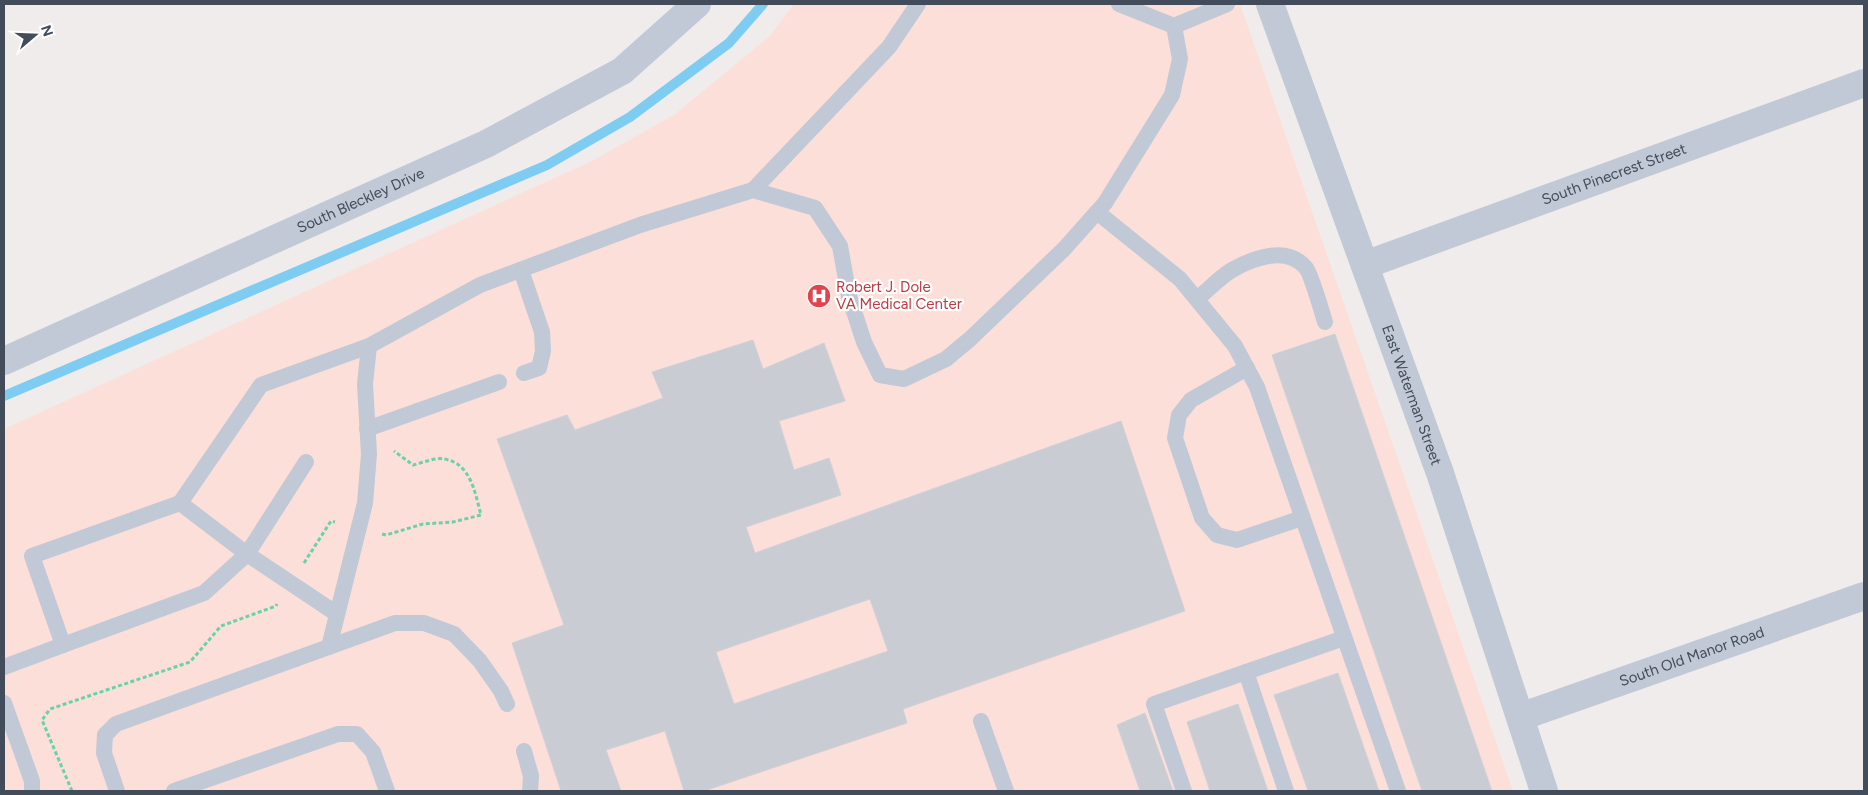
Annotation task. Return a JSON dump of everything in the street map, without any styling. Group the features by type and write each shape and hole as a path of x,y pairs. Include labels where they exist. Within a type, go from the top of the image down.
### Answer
{"street":[{"name":"South Bleckley Drive","path":"4,360 486,144 622,71 696,4"},
{"name":"East Waterman Street","path":"1270,4 1440,473 1544,791"},
{"name":"South Pinecrest Street","path":"1365,265 1864,83"},
{"name":"South Old Manor Road","path":"1520,717 1864,596"}],"lane":[{"path":"63,645 32,556 180,503 260,384 369,346 480,284 640,225 753,190 890,47 918,4"},
{"path":"753,190 815,208 840,246 852,305 864,342 880,375 904,380 946,359 1064,249 1105,203 1172,96 1180,59 1174,26 1146,10 1119,4"},
{"path":"1174,26 1227,4"},
{"path":"1097,212 1180,279 1235,346 1257,387 1398,791"},
{"path":"1197,300 1231,270 1273,254 1292,257 1307,268 1325,322"},
{"path":"521,270 542,332 543,351 538,368 524,373"},
{"path":"329,647 365,503 369,454 365,384 369,346"},
{"path":"1247,368 1192,400 1179,414 1174,438 1202,518 1217,535 1237,540 1302,518"},
{"path":"367,429 499,382"},
{"path":"4,667 204,593 247,554 306,462"},
{"path":"180,503 247,554 337,614"},
{"path":"117,791 104,753 105,735 116,724 395,623 424,623 454,634 480,662 501,691 507,704"},
{"path":"1184,791 1154,704 1344,638"},
{"path":"1246,672 1286,791"},
{"path":"4,703 32,781 32,791"},
{"path":"981,721 1006,791"},
{"path":"174,791 338,734 357,734 373,752 386,791"},
{"path":"524,751 531,776 530,791"}],"path":[{"path":"72,791 42,720 50,709 190,662 222,626 276,606 331,522 386,535 423,524 453,522 482,515 470,480 460,465 443,458 413,465 394,451"}],"shaded area":[{"name":"Robert J. Dole VA Medical Center","path":"794,4 1240,4 1513,791 4,791 4,429 590,162 674,115 770,36"}],"building":[{"path":"1335,334 1492,791 1422,791 1272,355"},
{"path":"753,340 763,369 824,343 845,401 779,421 794,470 829,458 841,495 746,527 755,553 1121,421 1185,611 903,709 907,723 704,791 684,791 665,731 606,750 621,791 561,791 512,643 564,625 497,439 567,415 575,430 663,398 652,372","holes":["870,599 888,651 734,704 716,652"]},
{"path":"1338,673 1379,791 1308,791 1274,695"},
{"path":"1238,704 1268,791 1210,791 1187,722"},
{"path":"1145,713 1173,791 1140,791 1117,725"}],"waterway":[{"path":"4,396 547,165 630,117 729,43 763,4"}],"place":[{"name":"Robert J. Dole VA Medical Center","path":"819,296"}]}
